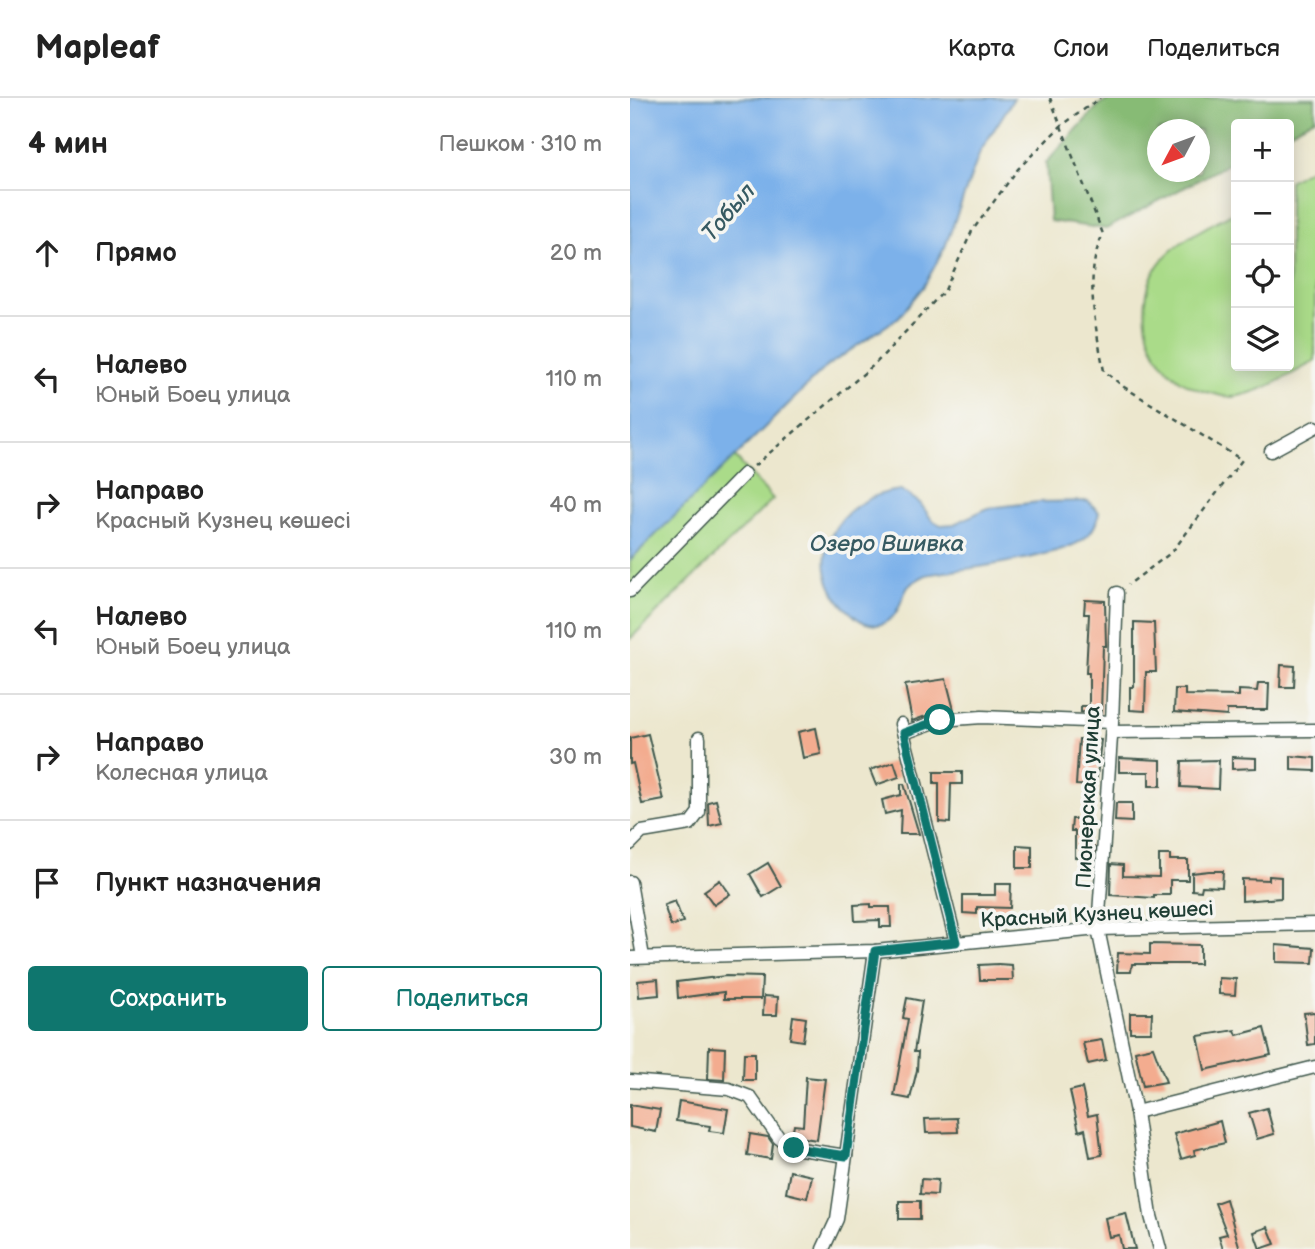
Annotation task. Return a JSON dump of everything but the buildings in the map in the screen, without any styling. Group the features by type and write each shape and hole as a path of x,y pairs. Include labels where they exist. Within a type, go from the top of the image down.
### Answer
{"street":[{"path":"1271,452 1315,427"},
{"path":"630,591 744,474"},
{"name":"Пионерская улица","path":"1117,593 1112,727 1098,929 1136,1112 1151,1216 1160,1249"},
{"path":"956,942 902,729 940,720 982,717 1112,727 1315,730"},
{"path":"630,844 642,832 690,824 699,812 699,738"},
{"path":"630,882 636,958"},
{"name":"Красный Кузнец көшесі","path":"636,958 875,951 1098,929 1315,924"},
{"path":"823,1249 837,1219 875,951"},
{"path":"1136,1112 1315,1068"},
{"path":"630,1081 729,1089 750,1097 779,1138 794,1148 846,1156"}],"path":[{"path":"1050,98 1103,234 1096,249 1094,314 1104,371 1124,387 1242,460 1216,498 1172,552 1117,593"},
{"path":"744,474 794,436 875,364 945,290 972,231 1018,169 1061,126 1100,98"}],"green space":[{"path":"1112,98 1315,98 1315,118 1294,129 1294,119 1231,119 1231,163 1210,174 1210,119 1147,119 1147,182 1195,182 1106,229 1050,221 1046,163 1099,105"},
{"path":"1315,166 1315,361 1265,388 1243,395 1226,397 1188,385 1173,375 1161,362 1152,346 1145,311 1147,292 1153,274 1167,254 1201,230 1231,214 1231,371 1294,371 1294,178"},
{"path":"734,456 773,499 630,639 630,560"}],"water":[{"name":"Тобыл","path":"630,98 1014,98 980,152 945,247 924,286 899,317 826,367 630,560"},
{"name":"Озеро Вшивка","path":"901,490 920,503 932,520 941,525 954,524 988,508 1039,502 1088,501 1099,512 1090,533 1065,548 1005,563 926,575 908,587 892,618 881,624 869,624 855,617 835,595 827,575 826,555 831,536 842,519 858,505 878,495"}],"route":[{"path":"794,1148 846,1156 875,951 956,942 904,733 940,720"}]}
